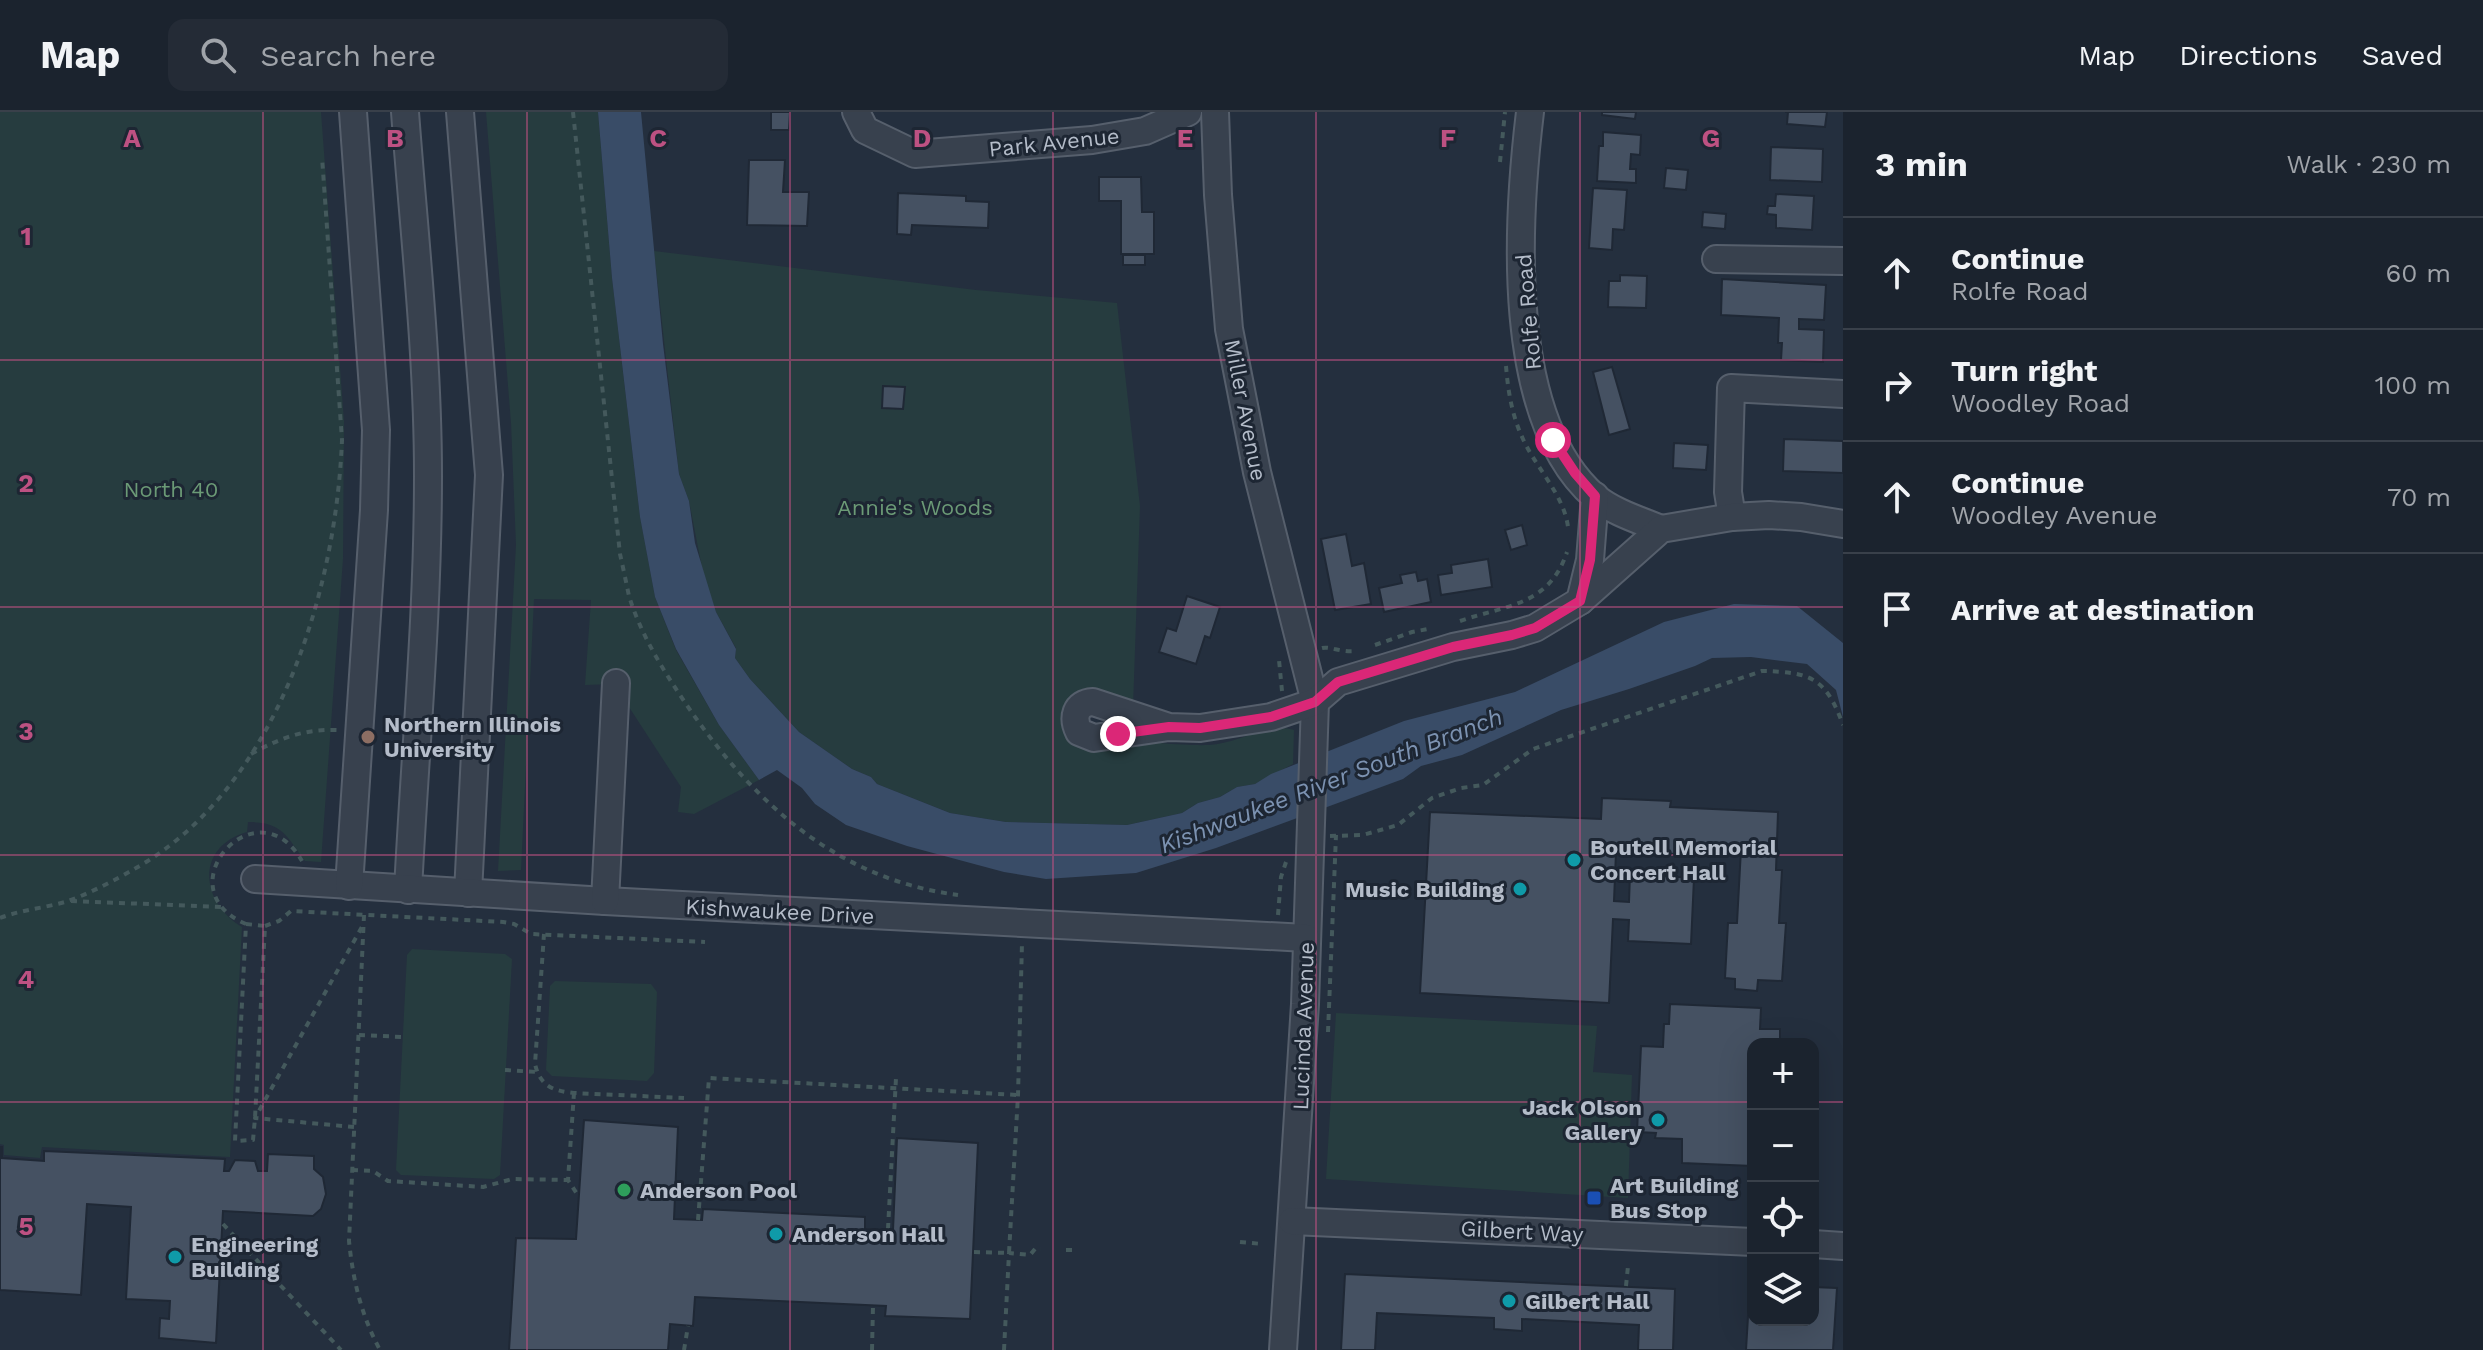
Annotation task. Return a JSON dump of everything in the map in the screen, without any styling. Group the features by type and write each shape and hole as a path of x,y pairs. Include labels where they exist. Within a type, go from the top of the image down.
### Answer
{"street":[{"path":"349,886 374,510 376,430 353,112"},
{"path":"405,112 428,475 408,890"},
{"path":"460,112 489,475 468,893"},
{"name":"Park Avenue","path":"856,112 865,130 915,154 1092,140 1145,131 1188,112"},
{"name":"Miller Avenue","path":"1215,112 1229,329 1257,472 1315,702"},
{"name":"Rolfe Road","path":"1530,112 1522,222 1523,304 1527,340 1546,425 1575,473 1595,496 1608,506 1661,529"},
{"path":"1716,259 1843,261"},
{"path":"1732,517 1728,492 1731,388 1843,394"},
{"path":"1580,601 1590,560 1595,496"},
{"path":"1169,727 1200,728 1271,717 1315,702 1338,682 1453,647 1524,631 1580,601 1661,529 1732,517 1801,517 1843,524"},
{"path":"605,901 616,683"},
{"name":"Lucinda Avenue","path":"1283,1350 1305,1004 1315,702"},
{"name":"Kishwaukee Drive","path":"255,879 408,890 1306,938"},
{"name":"Gilbert Way","path":"1292,1221 1747,1242"},
{"path":"1819,1244 1843,1246"}],"path":[{"path":"573,112 620,554 630,596 644,634 664,670 725,759 791,823 834,853 867,868 913,886 965,896"},
{"path":"1500,168 1505,112"},
{"path":"0,918 69,901 138,867 189,830 214,803 249,755 293,673 310,630 325,576 337,513 342,440 322,157"},
{"path":"1506,364 1512,411 1523,441 1562,508 1569,523 1568,533"},
{"path":"1456,622 1532,598 1557,574 1568,542"},
{"path":"1371,646 1432,628"},
{"path":"1284,711 1279,660 1327,646 1342,653 1356,651"},
{"path":"1266,915 1280,915 1281,877 1294,839 1310,834 1363,835 1398,825 1432,798 1461,788 1483,785 1533,749 1762,671 1797,672 1818,682 1835,702 1843,725"},
{"path":"249,755 278,739 313,729 359,731"},
{"path":"69,901 222,907"},
{"path":"265,926 253,1140 235,1141 246,924 265,926 279,921 291,911 503,922 514,924 531,934 705,942"},
{"path":"364,915 349,1241 352,1273 365,1322 380,1350"},
{"path":"255,1118 364,923"},
{"path":"1004,1350 1018,1095 1023,924"},
{"path":"544,934 535,1064 545,1085 556,1091 574,1093 684,1098"},
{"path":"359,1035 403,1037"},
{"path":"505,1070 537,1072"},
{"path":"698,1220 709,1078 1018,1095"},
{"path":"888,1229 896,1078"},
{"path":"574,1093 568,1180 579,1197"},
{"path":"255,1118 354,1127"},
{"path":"352,1170 373,1171 388,1181 483,1187 512,1179 568,1180"},
{"path":"223,1224 341,1350"},
{"path":"1240,1242 1262,1244"},
{"path":"974,1252 1030,1255 1035,1249 1041,1249"},
{"path":"1066,1250 1076,1250"},
{"path":"1626,1286 1628,1266"},
{"path":"872,1350 873,1306"},
{"path":"684,1350 688,1326"}],"green space":[{"name":"North 40","path":"0,112 321,112 344,421 343,559 321,862 305,861 288,837 276,827 248,822 247,832 230,839 211,862 211,890 228,916 242,927 230,1157 42,1147 40,1158 4,1155 4,1145 0,1144"},
{"path":"486,112 598,112 612,278 640,517 655,597 676,650 719,725 759,780 694,814 678,812 681,787 614,684 585,685 591,600 534,599 521,870 498,871 516,545 511,423"},
{"name":"Annie's Woods","path":"654,251 976,290 1117,303 1140,506 1133,707 1066,714 1116,737 1166,744 1219,744 1285,728 1294,730 1293,764 1255,784 1237,787 1182,813 1127,825 1006,822 950,813 877,784 871,777 852,769 799,732 735,658 736,648 716,612 704,578 689,501 679,474"},
{"path":"412,949 505,954 512,959 500,1175 494,1179 401,1175 396,1170 407,955"},
{"path":"555,981 651,984 657,992 654,1073 647,1081 552,1076 546,1070 550,986"},
{"path":"1336,1013 1597,1026 1593,1072 1632,1075 1628,1198 1326,1179"}],"water":[{"name":"Kishwaukee River South Branch","path":"598,112 641,112 679,474 689,501 695,543 716,612 736,649 735,658 799,732 852,769 871,777 877,784 950,813 1006,822 1127,825 1182,813 1198,803 1220,797 1237,787 1255,784 1271,774 1404,721 1515,692 1664,622 1734,604 1797,606 1843,643 1843,717 1836,690 1807,664 1751,657 1712,658 1561,710 1462,755 1421,766 1403,779 1216,848 1136,873 1046,879 1004,872 907,846 846,825 815,804 802,788 777,770 759,780 719,725 676,649 655,597 640,517 612,278"}],"building":[{"path":"771,112 790,112 789,130 771,130"},
{"path":"1602,112 1636,112 1635,119 1602,115"},
{"path":"1788,112 1827,112 1825,127 1787,124"},
{"path":"1603,132 1641,135 1640,155 1631,154 1630,169 1636,169 1636,183 1597,181"},
{"path":"1771,147 1823,149 1822,182 1770,180"},
{"path":"749,160 785,160 783,192 809,192 807,226 747,225"},
{"path":"1666,168 1688,170 1686,190 1664,188"},
{"path":"1099,177 1141,177 1142,212 1154,212 1154,254 1121,254 1121,201 1099,201"},
{"path":"1593,188 1627,190 1624,230 1613,229 1612,250 1589,248"},
{"path":"898,193 966,196 966,201 989,202 988,228 912,225 911,235 897,234"},
{"path":"1776,194 1814,196 1812,230 1776,228 1776,215 1767,214 1768,206 1775,206"},
{"path":"1703,212 1726,214 1725,229 1702,227"},
{"path":"1123,255 1145,255 1145,265 1123,265"},
{"path":"1620,275 1647,276 1646,308 1608,307 1609,281 1620,281"},
{"path":"1722,279 1826,285 1824,320 1799,319 1799,329 1824,330 1823,362 1781,360 1779,318 1721,315"},
{"path":"1612,367 1630,429 1609,435 1593,372"},
{"path":"883,386 905,387 903,409 882,408"},
{"path":"1784,439 1843,441 1843,473 1783,471"},
{"path":"1674,443 1708,445 1706,470 1673,468"},
{"path":"1522,525 1527,545 1511,550 1505,530"},
{"path":"1346,534 1352,566 1364,563 1371,604 1335,610 1321,539"},
{"path":"1488,559 1492,587 1441,595 1438,575 1452,573 1451,565"},
{"path":"1416,572 1418,581 1427,579 1431,602 1384,612 1379,588 1402,583 1400,575"},
{"path":"1187,596 1220,607 1210,638 1205,636 1196,664 1159,652 1167,628 1176,631"},
{"name":"Music Building","path":"1602,798 1671,801 1670,807 1778,812 1776,870 1782,870 1779,923 1786,923 1782,981 1758,980 1757,991 1735,989 1735,979 1725,978 1728,923 1737,923 1741,849 1679,846 1679,854 1616,852 1614,901 1629,902 1630,874 1694,878 1691,944 1628,941 1629,920 1613,919 1609,1003 1420,993 1430,812 1601,819"},
{"path":"1670,1004 1761,1008 1760,1029 1780,1029 1780,1038 1747,1038 1747,1166 1682,1163 1682,1139 1655,1138 1656,1133 1637,1132 1641,1046 1663,1047 1664,1024 1669,1024"},
{"name":"Anderson Hall","path":"584,1120 678,1127 674,1219 702,1220 703,1209 865,1217 865,1229 893,1230 897,1138 978,1143 970,1319 885,1316 886,1306 695,1297 693,1326 670,1324 668,1350 509,1350 516,1238 576,1239"},
{"name":"Engineering Building","path":"0,1147 2,1158 44,1161 44,1151 225,1159 224,1171 229,1171 235,1160 255,1161 258,1171 267,1171 268,1154 314,1156 314,1169 323,1177 326,1194 321,1209 313,1216 223,1211 216,1343 159,1338 160,1318 169,1319 170,1301 126,1299 131,1207 87,1204 81,1295 0,1290"},
{"name":"Gilbert Hall","path":"1345,1274 1675,1289 1673,1350 1638,1350 1639,1325 1522,1319 1522,1331 1494,1329 1494,1318 1377,1313 1375,1350 1341,1350"},
{"path":"1819,1287 1837,1288 1833,1350 1746,1350 1747,1326 1819,1326"}],"place":[{"name":"Northern Illinois University","path":"368,737"},
{"name":"Boutell Memorial Concert Hall","path":"1574,860"},
{"name":"Music Building","path":"1520,889"},
{"name":"Jack Olson Gallery","path":"1658,1120"},
{"name":"Anderson Pool","path":"624,1190"},
{"name":"Art Building Bus Stop","path":"1594,1198"},
{"name":"Anderson Hall","path":"776,1234"},
{"name":"Engineering Building","path":"175,1257"},
{"name":"Gilbert Hall","path":"1509,1301"}],"route":[{"path":"1118,734 1169,727 1200,728 1271,717 1315,702 1338,682 1453,647 1535,628 1580,601 1590,560 1595,496 1553,440"}]}
